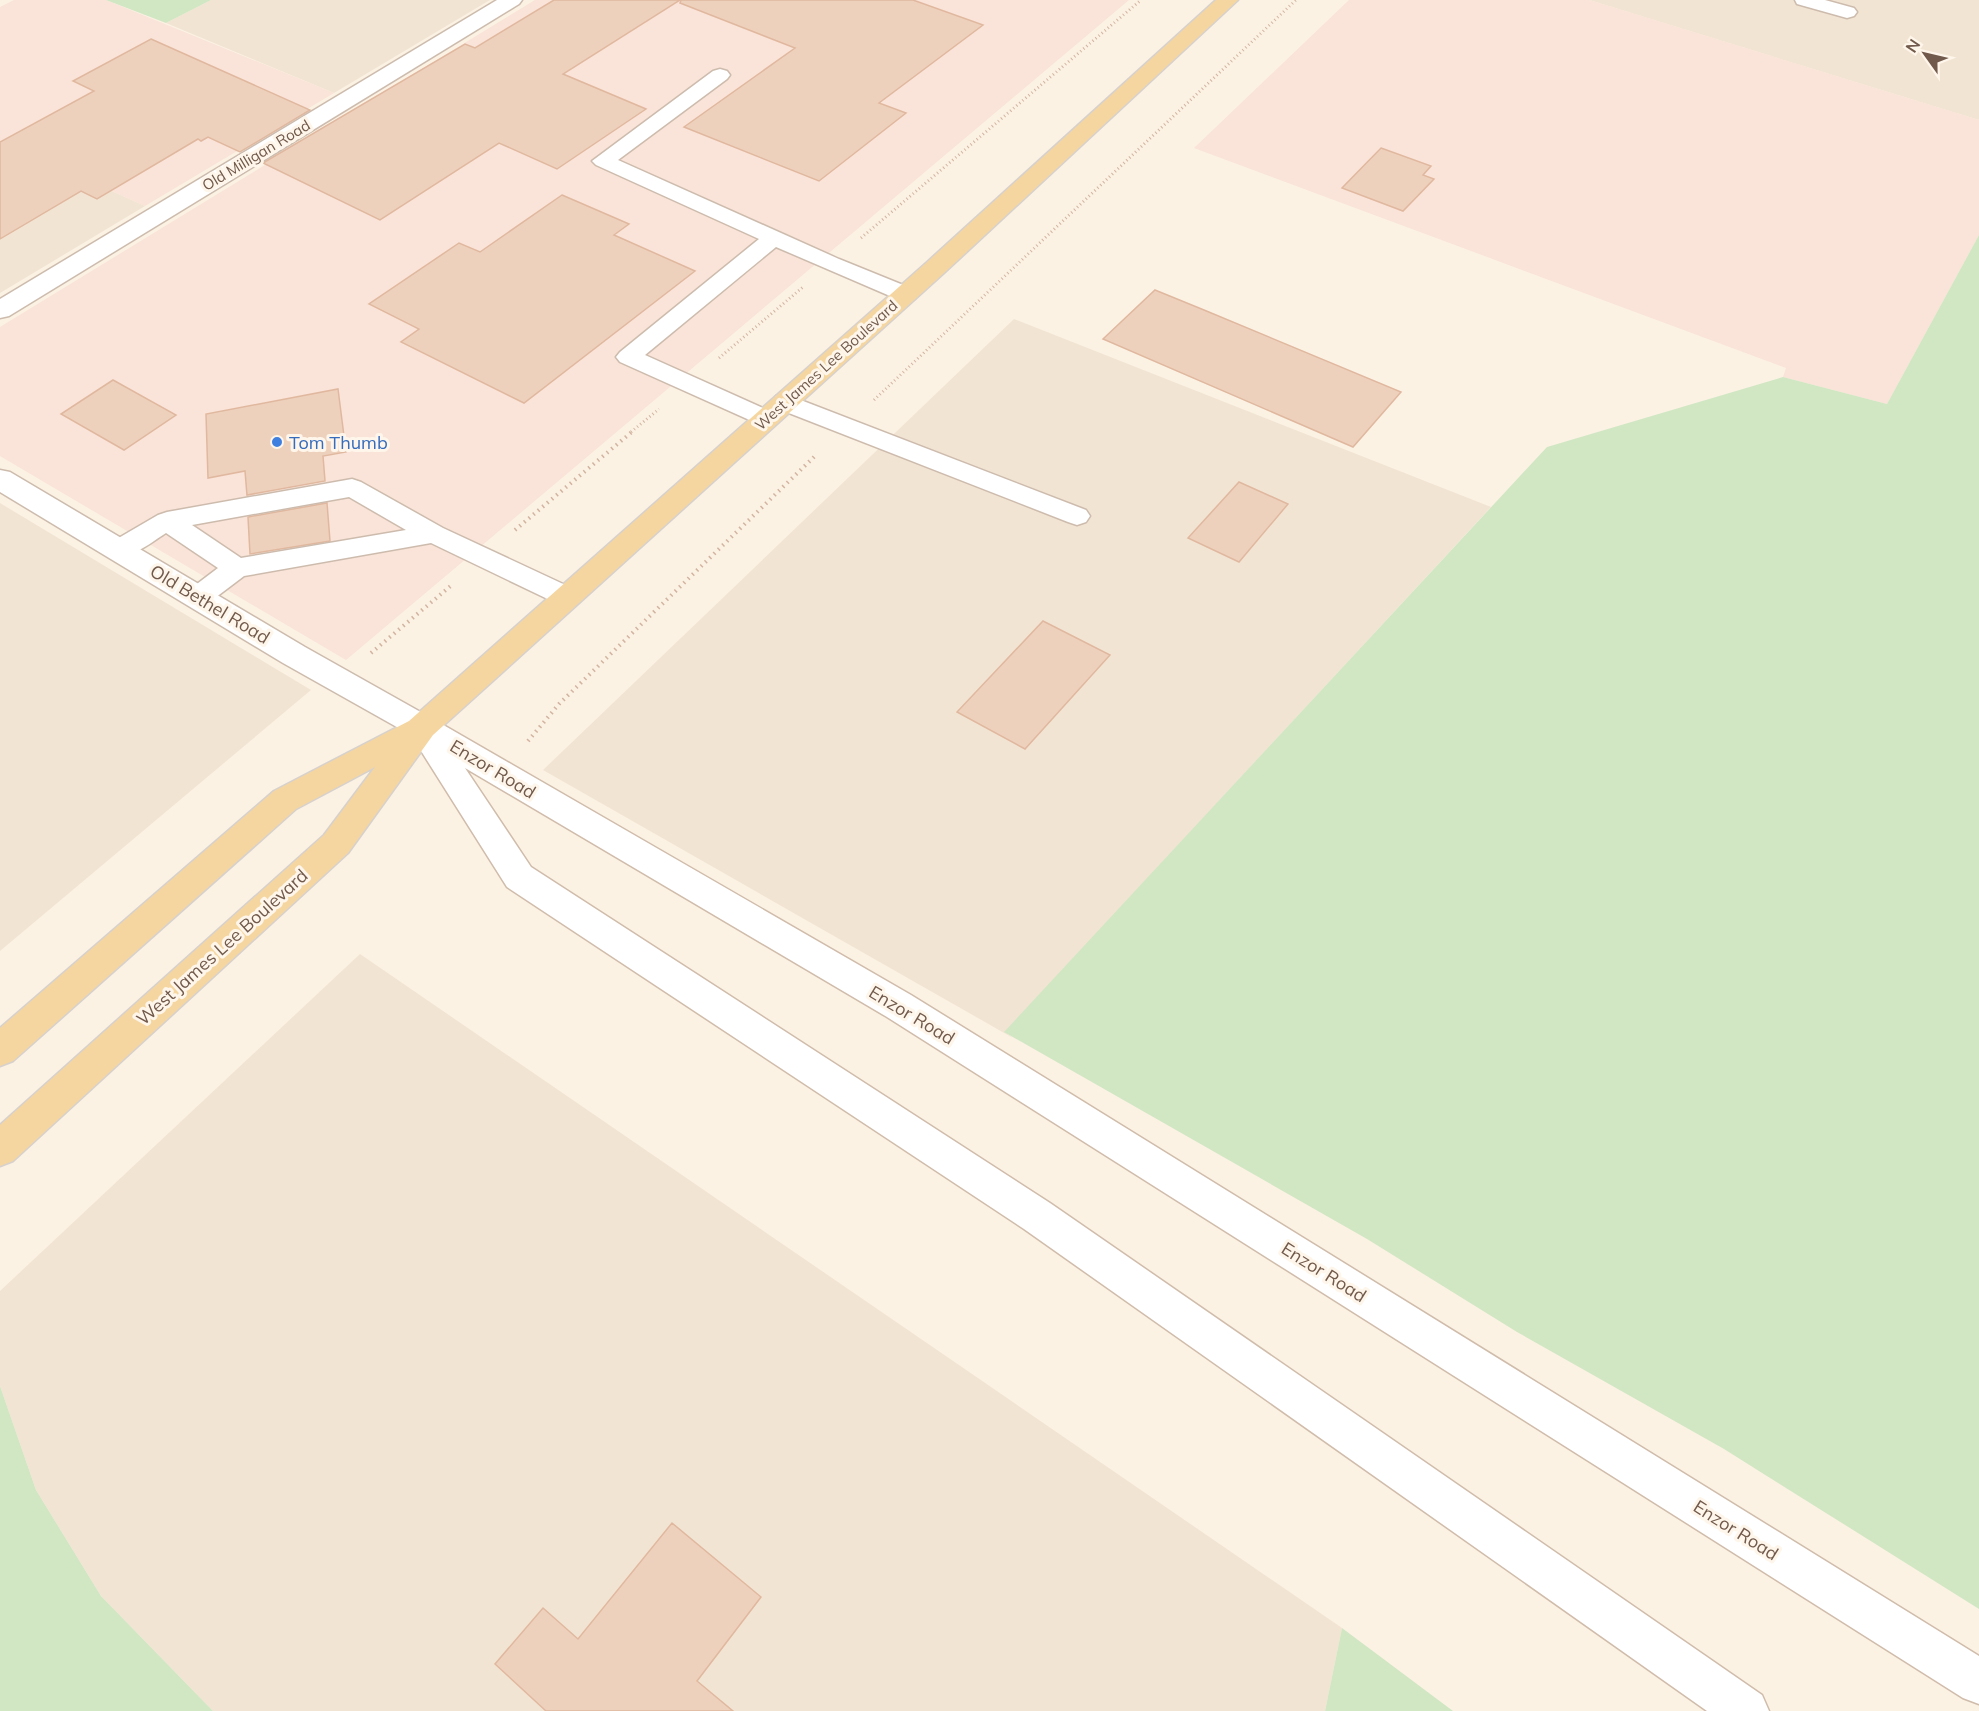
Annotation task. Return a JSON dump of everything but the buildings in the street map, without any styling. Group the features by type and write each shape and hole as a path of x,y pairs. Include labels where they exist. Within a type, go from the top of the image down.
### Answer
{"main road":[{"name":"Old Milligan Road","path":"0,310 512,0"},
{"name":"West James Lee Boulevard","path":"0,1149 336,844 422,727 905,294 1228,0"},
{"name":"Old Bethel Road","path":"0,479 339,681 422,727"},
{"name":"West James Lee Boulevard","path":"0,1050 285,800 422,727"},
{"name":"Enzor Road","path":"422,727 899,1006 1979,1682"},
{"name":"Enzor Road","path":"422,727 519,877 1037,1216 1746,1711"}],"lane":[{"path":"1804,0 1847,12"},
{"path":"720,75 603,162 831,264 905,294"},
{"path":"765,419 628,357 774,238"},
{"path":"785,402 1077,516"},
{"path":"118,549 167,521 352,488 434,534 567,597"},
{"path":"167,521 237,568"},
{"path":"198,597 237,568 434,534"}],"path":[{"path":"339,681 1141,0"},
{"path":"501,774 559,704 846,426 1296,0"}],"shaded area":[{"path":"14,0 106,0 334,93 145,206 12,146 0,153 0,7"},
{"path":"211,0 490,0 334,93 166,23"},
{"path":"535,0 1129,0 346,660 0,456 0,327"},
{"path":"1349,0 1589,0 1979,120 1979,235 1887,404 1783,377 1786,368 1194,148"},
{"path":"1589,0 1979,0 1979,120"},
{"path":"12,146 145,206 0,293 0,153"},
{"path":"1014,319 1491,507 1005,1032 1013,1038 543,770"},
{"path":"0,503 311,690 0,951"},
{"path":"360,954 1342,1628 1325,1711 213,1711 101,1596 36,1490 0,1386 0,1291"}],"green space":[{"path":"106,0 211,0 166,23"},
{"path":"1979,235 1979,1609 1724,1449 1517,1332 1367,1239 1004,1032 1547,447 1783,377 1887,404"},
{"path":"0,1386 36,1490 101,1596 213,1711 0,1711"},
{"path":"1342,1628 1453,1711 1325,1711"}],"place":[{"name":"Tom Thumb","path":"277,442"}]}
